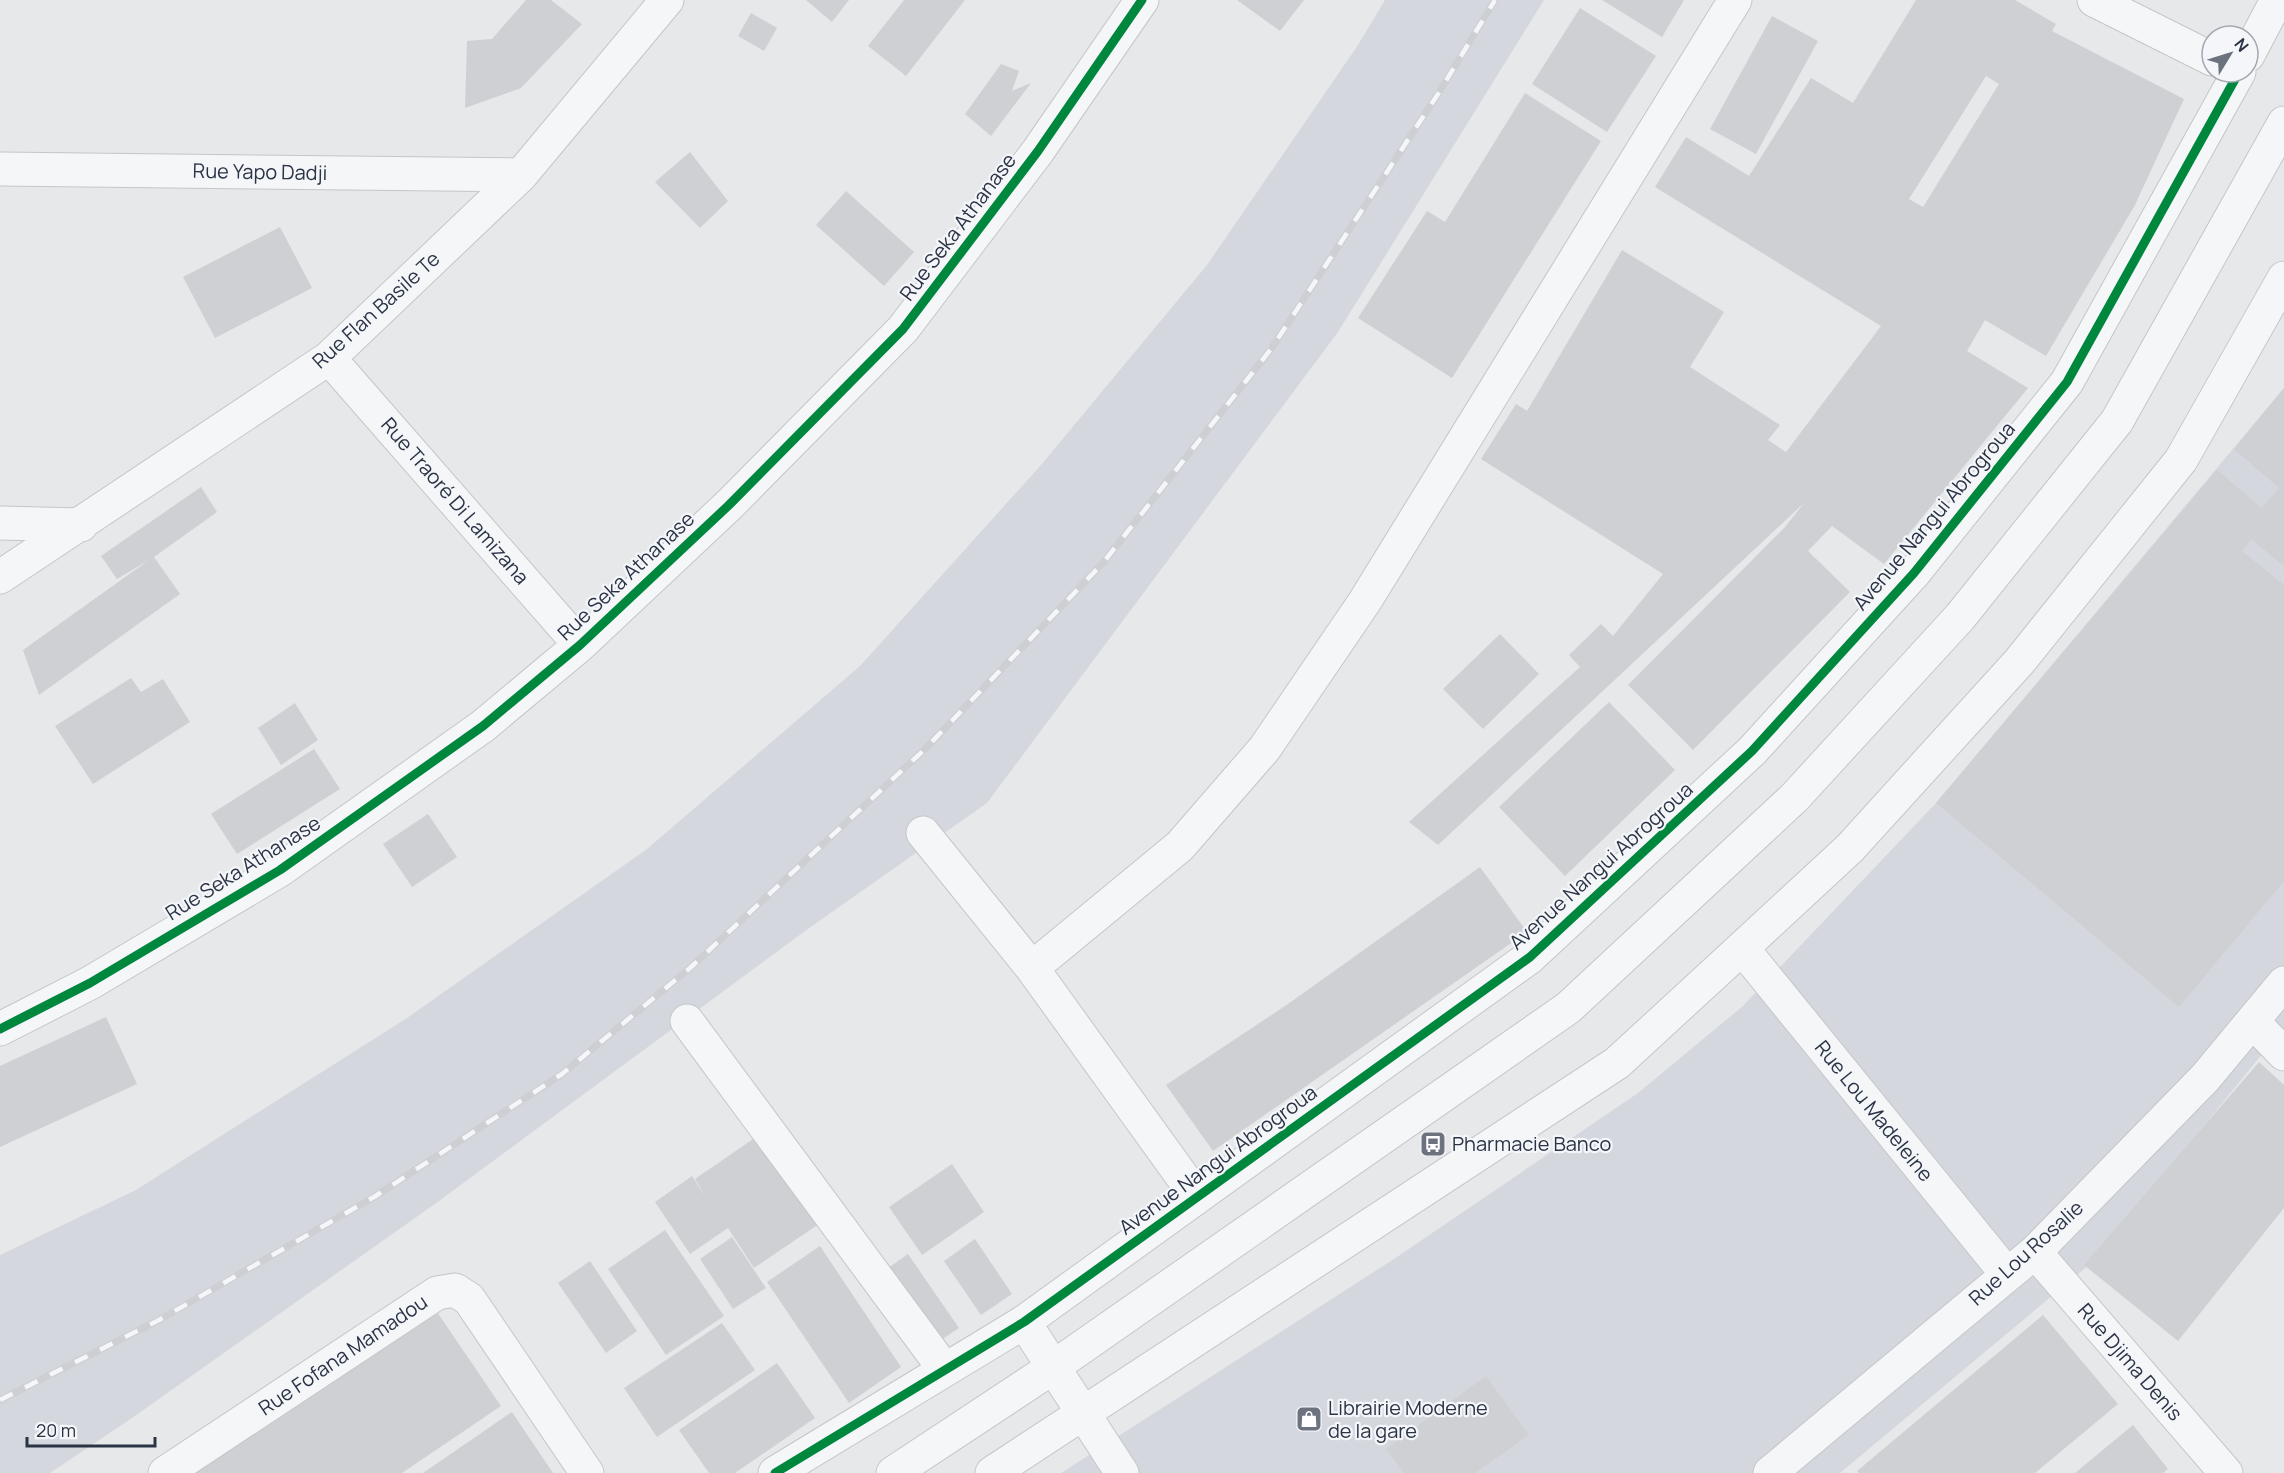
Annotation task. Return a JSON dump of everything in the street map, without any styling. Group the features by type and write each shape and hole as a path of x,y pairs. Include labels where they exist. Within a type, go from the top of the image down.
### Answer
{"street":[{"name":"Rue Flan Basile Te","path":"0,577 329,357 521,175 667,0"},
{"name":"Rue Seka Athanase","path":"0,1029 90,983 280,870 483,726 580,645 729,504 903,329 1038,151 1142,0"},
{"path":"1032,968 1180,846 1265,748 1365,601 1736,0"},
{"path":"2094,0 2200,50"},
{"name":"Avenue Nangui Abrogroua","path":"2260,27 2277,0"},
{"name":"Avenue Nangui Abrogroua","path":"775,1473 1024,1322 1530,957 1752,751 1914,573 2067,382 2225,84"},
{"path":"893,1473 1052,1368 1568,1008 1794,798 1960,617 2117,421 2284,123"},
{"name":"Rue Yapo Dadji","path":"0,169 521,175"},
{"path":"992,1473 1084,1411 1378,1223 1617,1063 1742,948 1850,848 2026,653 2181,460 2284,278"},
{"name":"Rue Traoré Di Lamizana","path":"329,357 580,645"},
{"path":"0,523 81,525"},
{"path":"923,833 1032,968 1197,1197"},
{"name":"Rue Lou Madeleine","path":"1742,948 2006,1273"},
{"name":"Rue Lou Rosalie","path":"1770,1473 2006,1273 2035,1252 2197,1087 2284,983"},
{"path":"687,1021 945,1370"},
{"path":"2253,1022 2284,1054"},
{"name":"Rue Djima Denis","path":"2035,1252 2226,1473"},
{"name":"Rue Fofana Mamadou","path":"165,1473 437,1293 455,1290 469,1299 587,1473"},
{"path":"1024,1322 1052,1368 1084,1411 1122,1473"}],"shaded area":[{"path":"1385,0 1544,0 1338,332 987,803 805,931 439,1201 132,1418 50,1473 0,1473 0,1255 136,1190 407,1018 647,849 860,666 1041,465 1207,265 1358,45"},
{"path":"2284,388 2284,1027 2095,1260 1840,1473 1061,1473 1394,1259 1638,1093 1743,1006 1936,803"}],"building":[{"path":"526,0 551,0 582,24 521,88 465,108 467,41 492,39"},
{"path":"806,0 849,0 832,22"},
{"path":"904,0 965,0 906,76 868,46"},
{"path":"1237,0 1304,0 1280,31"},
{"path":"1602,0 1684,0 1662,37"},
{"path":"1916,0 2015,0 2056,24 2052,31 2184,99 2135,205 2046,356 1985,320 1967,351 2028,388 1884,564 1832,526 1808,551 1850,592 1693,750 1628,685 1785,527 1804,503 1438,845 1409,822 1580,667 1569,655 1601,624 1613,636 1663,574 1481,459 1516,404 1527,411 1622,250 1724,312 1690,367 1780,425 1768,440 1786,452 1881,326 1655,187 1686,137 1749,176 1811,78 1853,103","holes":["1986,76 1999,84 1923,207 1909,199"]},
{"path":"1580,8 1656,56 1607,132 1532,84"},
{"path":"751,13 777,28 764,51 738,36"},
{"path":"1772,16 1818,41 1756,154 1710,129"},
{"path":"1001,64 1019,71 1012,91 1031,83 991,136 965,114"},
{"path":"1525,93 1601,141 1452,378 1358,318 1427,211 1445,222"},
{"path":"690,152 728,201 700,228 655,182"},
{"path":"846,191 914,252 884,286 816,225"},
{"path":"280,227 312,288 215,338 183,277"},
{"path":"2284,388 2284,566 2251,539 2242,551 2284,585 2284,881 2179,1007 1936,803 2217,470 2262,508 2279,488 2234,449"},
{"path":"201,487 217,512 154,557 180,594 39,695 23,650 149,560 117,579 101,556"},
{"path":"1500,634 1539,674 1483,729 1443,689"},
{"path":"131,678 141,692 163,679 190,722 93,784 55,726"},
{"path":"1609,702 1675,770 1565,876 1499,807"},
{"path":"295,703 318,740 281,765 258,728"},
{"path":"314,749 340,789 237,854 211,814"},
{"path":"428,814 457,857 412,887 383,844"},
{"path":"1480,867 1527,932 1213,1151 1166,1085 1288,1004"},
{"path":"106,1017 137,1084 0,1147 0,1066"},
{"path":"2259,1062 2284,1085 2284,1208 2178,1341 2084,1265"},
{"path":"759,1135 819,1224 754,1268 728,1228 690,1254 655,1202 692,1176 706,1198 695,1179"},
{"path":"952,1164 984,1212 922,1255 889,1207"},
{"path":"665,1230 724,1316 666,1355 608,1269"},
{"path":"732,1237 766,1288 733,1309 700,1259"},
{"path":"975,1239 1012,1294 981,1315 944,1261"},
{"path":"820,1246 901,1367 849,1403 767,1282"},
{"path":"908,1254 959,1328 935,1344 884,1271"},
{"path":"590,1261 637,1331 606,1353 558,1283"},
{"path":"435,1309 501,1406 402,1473 193,1473"},
{"path":"2043,1315 2118,1404 2035,1473 1859,1473 1857,1471"},
{"path":"722,1323 755,1370 657,1437 624,1388"},
{"path":"777,1363 815,1418 735,1473 709,1473 679,1430"},
{"path":"1486,1376 1529,1435 1475,1473 1404,1473 1386,1449"},
{"path":"512,1412 553,1473 423,1473"},
{"path":"2133,1425 2168,1469 2163,1473 2075,1473"}],"railway":[{"path":"0,1400 159,1320 374,1197 562,1074 690,968 925,749 1103,563 1271,349 1438,94 1495,0"}],"cycle path":[{"path":"0,1029 90,983 280,870 483,726 580,645 729,505 903,329 1038,151 1142,0"},
{"path":"775,1473 1024,1322 1530,957 1752,751 1914,573 2067,382 2232,84"}],"place":[{"name":"Pharmacie Banco","path":"1433,1144"},
{"name":"Librairie Moderne de la gare","path":"1309,1419"}]}
